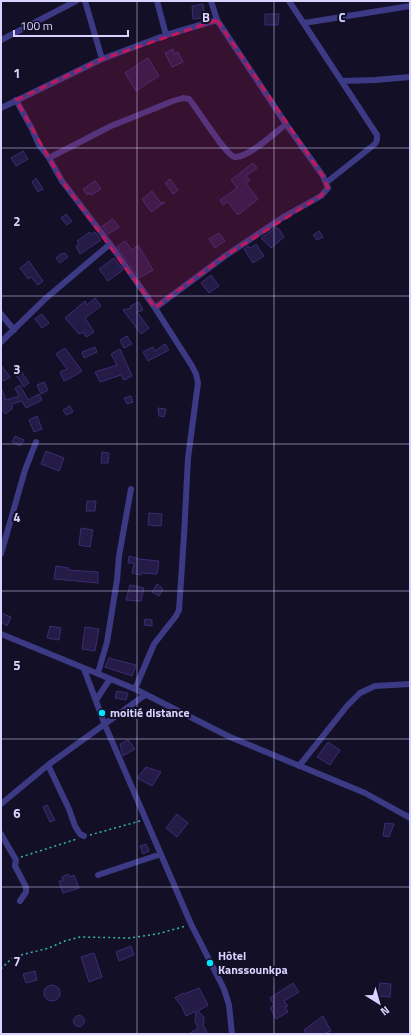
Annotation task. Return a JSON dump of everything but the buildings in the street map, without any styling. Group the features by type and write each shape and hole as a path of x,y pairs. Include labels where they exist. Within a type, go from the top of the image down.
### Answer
{"street":[{"path":"1,40 76,1"},
{"path":"85,1 102,59"},
{"path":"157,1 166,35"},
{"path":"155,308 225,256 285,216 321,196 328,188 327,182 286,124 217,20 211,1"},
{"path":"289,1 376,132 377,140 372,147 327,182"},
{"path":"304,23 410,6"},
{"path":"1,108 102,59 166,35 217,20"},
{"path":"342,81 368,81 410,77"},
{"path":"49,158 112,126 183,98 189,99 222,145 229,154 234,157 241,156 254,149 286,124"},
{"path":"16,100 40,145 62,181 110,244 155,308 192,366 198,383 188,458 179,610 154,644 135,689"},
{"path":"1,342 45,298 110,244"},
{"path":"1,314 14,330"},
{"path":"1,554 25,470 36,442"},
{"path":"98,673 107,642 117,580 119,556 131,489"},
{"path":"1,634 135,689 230,736 365,793 410,818"},
{"path":"84,669 105,725 191,924 224,989 229,1005 232,1034"},
{"path":"96,700 110,679"},
{"path":"299,766 347,706 360,693 375,686 410,684"},
{"path":"1,804 48,765 145,695"},
{"path":"48,765 69,809 75,826 80,834 84,836"},
{"path":"1,834 16,860 15,866 26,887 26,892 20,901"},
{"path":"98,875 161,854"}],"path":[{"path":"1,969 16,956 49,948 65,941 80,937 129,938 157,934 191,924"}],"highlighted area":[{"path":"217,20 323,176 328,188 321,196 225,256 155,308 62,181 16,100 102,59"}],"place":[{"name":"moitié distance","path":"102,713"},
{"name":"Hôtel Kanssounkpa","path":"210,963"}]}
